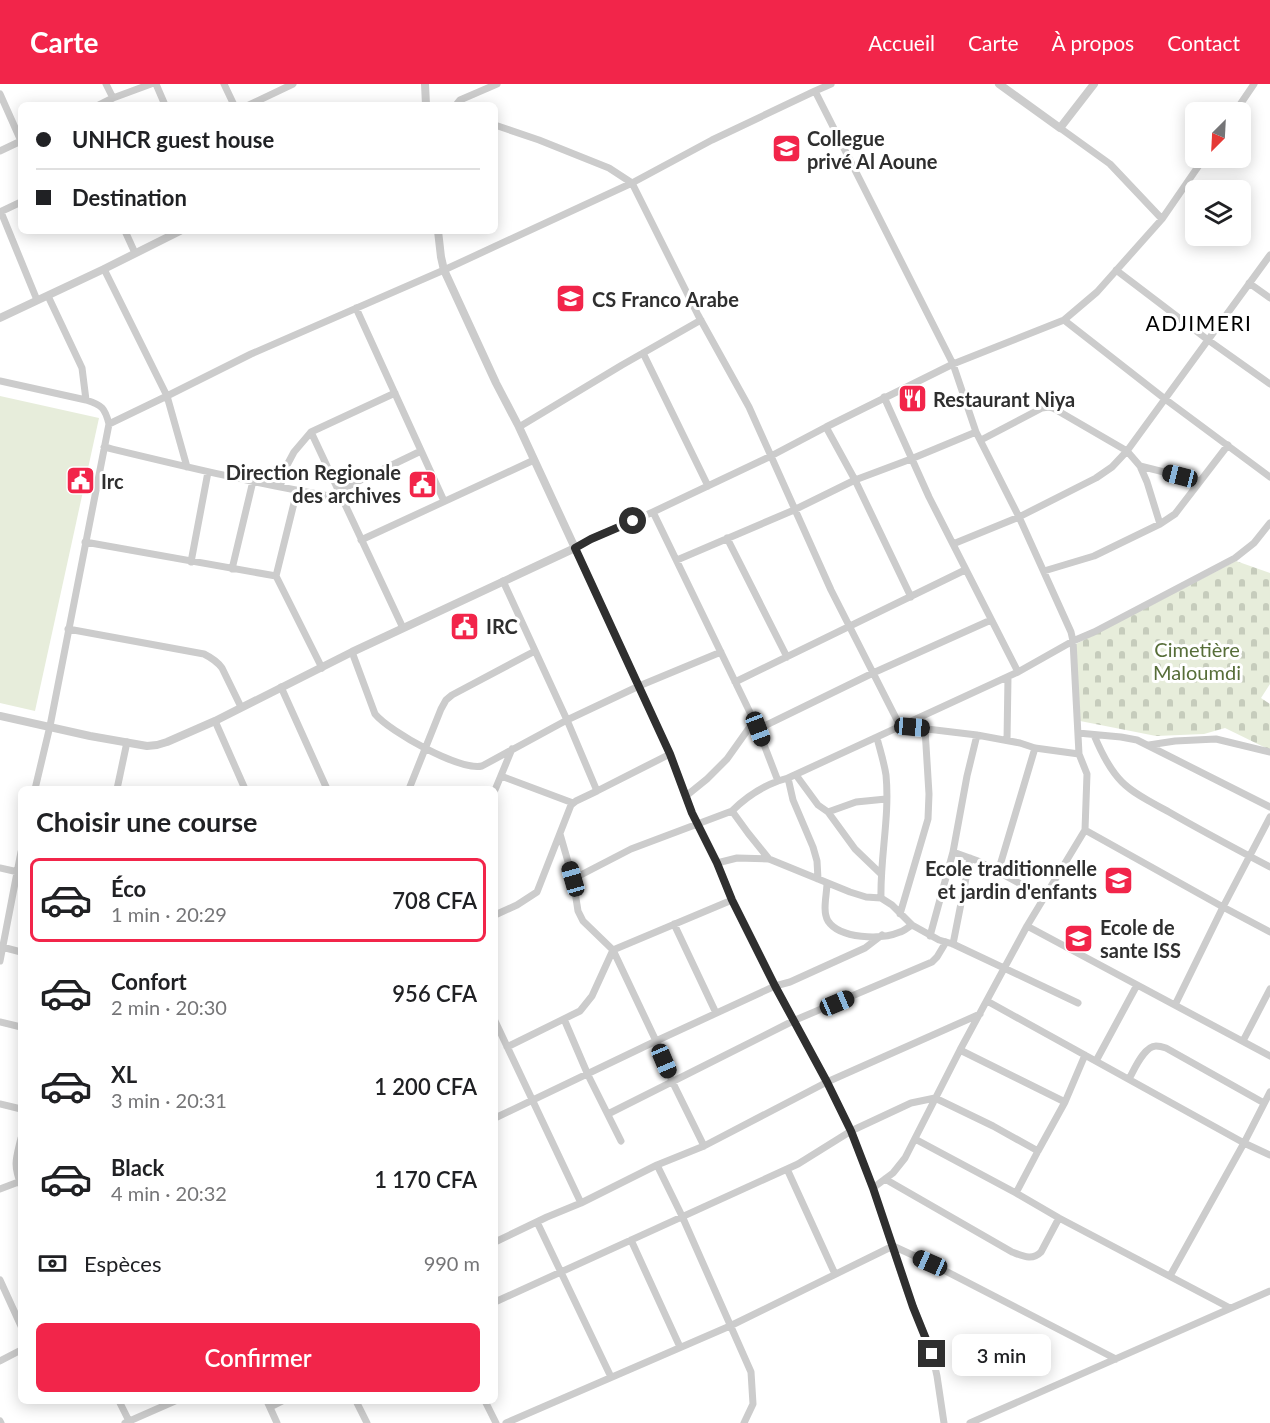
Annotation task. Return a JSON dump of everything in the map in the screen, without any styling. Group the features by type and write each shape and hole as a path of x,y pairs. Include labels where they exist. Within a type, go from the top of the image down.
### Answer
{"street":[{"path":"106,84 113,98"},
{"path":"105,102 151,84"},
{"path":"156,84 164,102"},
{"path":"224,84 233,102"},
{"path":"255,102 293,84"},
{"path":"425,84 426,102"},
{"path":"458,102 497,84"},
{"path":"108,424 251,354 444,270 632,183 712,140 831,84"},
{"path":"999,84 1110,164 1162,219"},
{"path":"1060,128 1094,84"},
{"path":"1242,102 1254,84"},
{"path":"815,91 953,364 976,432 1019,516 1071,632 1079,754 1087,774 1085,830 1027,926 905,1158 893,1173 873,1188"},
{"path":"0,94 18,134"},
{"path":"498,126 609,168 632,183 748,407 794,510 900,726"},
{"path":"0,151 18,142"},
{"path":"0,716 147,746 167,742 215,721 352,652 771,456 953,364 1064,321 1097,291 1162,219 1197,168"},
{"path":"18,203 0,212 37,300"},
{"path":"126,234 135,253"},
{"path":"0,318 174,234"},
{"path":"438,234 444,270 639,686 732,900 851,1131 932,1354 944,1423"},
{"path":"953,544 1019,516 1096,478 1113,467 1270,255"},
{"path":"104,269 167,396 187,467"},
{"path":"1116,270 1270,384"},
{"path":"1250,283 1270,298"},
{"path":"48,296 82,368 86,400"},
{"path":"356,308 444,501"},
{"path":"519,427 701,320"},
{"path":"1064,321 1270,477"},
{"path":"643,353 708,486"},
{"path":"0,381 96,403 105,410 108,424 50,726 36,786"},
{"path":"280,487 286,467 294,452 311,432 395,393"},
{"path":"884,397 911,459 965,570 1018,672"},
{"path":"981,440 1042,408 1049,407 1059,411 1127,451 1140,466 1160,524"},
{"path":"826,427 855,480 911,597"},
{"path":"311,432 403,628"},
{"path":"677,560 794,510 855,480 976,432"},
{"path":"1044,572 1094,556 1160,524 1175,514 1228,445"},
{"path":"105,447 297,491 340,494 421,451"},
{"path":"361,540 534,460"},
{"path":"1140,466 1200,481"},
{"path":"191,562 208,472"},
{"path":"232,569 253,481"},
{"path":"297,491 276,576 322,668"},
{"path":"653,512 758,729 778,781"},
{"path":"573,879 631,849 732,811 744,799 762,787 796,775 1018,672 1073,641 1235,558 1254,543 1270,523"},
{"path":"727,538 787,657"},
{"path":"85,542 276,576"},
{"path":"735,682 965,570"},
{"path":"503,581 597,791"},
{"path":"758,729 990,620"},
{"path":"68,629 204,654 218,662 241,707"},
{"path":"410,786 446,700 535,651"},
{"path":"352,652 375,714 383,723 425,749 472,767 482,766 567,720 639,686 721,652"},
{"path":"1007,740 1008,677"},
{"path":"280,687 326,786"},
{"path":"215,721 244,786"},
{"path":"686,796 728,759 754,721"},
{"path":"900,726 977,735 1020,742 1035,748 1079,754"},
{"path":"900,914 920,852 930,808 925,729"},
{"path":"1078,733 1121,737 1137,741 1270,807"},
{"path":"930,936 953,852 977,735"},
{"path":"1094,735 1100,751 1123,783 1142,797 1270,867"},
{"path":"877,738 886,774 881,898"},
{"path":"1147,746 1175,741 1216,739 1270,752"},
{"path":"118,786 127,742"},
{"path":"998,872 1035,748"},
{"path":"497,786 512,749"},
{"path":"498,914 525,901 537,892 573,803 670,754"},
{"path":"796,775 818,805 828,812 855,849 881,873"},
{"path":"501,776 573,803"},
{"path":"788,778 793,800 817,861 818,879"},
{"path":"828,812 856,802 886,799"},
{"path":"732,811 769,859"},
{"path":"1175,1005 1270,817"},
{"path":"1085,830 1270,932"},
{"path":"560,833 573,879 578,911 583,921 613,950 704,1146"},
{"path":"953,852 970,858 1046,897"},
{"path":"717,863 737,858 769,859 866,897 881,898 892,905 912,925 930,936 950,943 1078,1003"},
{"path":"608,1114 794,1021 935,960 950,943 970,858"},
{"path":"0,868 18,872"},
{"path":"0,961 18,876"},
{"path":"828,883 825,908 828,920 843,932 866,937 900,933 912,925"},
{"path":"507,1047 580,1011 588,1001 613,950 732,900"},
{"path":"0,911 9,912"},
{"path":"674,924 716,1013"},
{"path":"1027,926 1270,1056"},
{"path":"498,1117 716,1013 865,948 882,935"},
{"path":"2,947 18,951"},
{"path":"1096,1061 1137,985"},
{"path":"1243,1041 1270,989"},
{"path":"987,1001 1244,1143 1270,1155"},
{"path":"498,1241 657,1165 704,1146 827,1082 980,1014"},
{"path":"564,1019 588,1075 621,1141"},
{"path":"0,1022 18,1026"},
{"path":"498,1028 581,1203"},
{"path":"1129,1079 1144,1052 1150,1047 1157,1046 1166,1048 1264,1102"},
{"path":"960,1050 1065,1102"},
{"path":"1016,1193 1065,1102 1085,1055"},
{"path":"1170,1276 1270,1092"},
{"path":"498,1301 798,1164 851,1131 911,1103 935,1098 1038,1151"},
{"path":"0,1104 18,1108"},
{"path":"915,1139 1230,1308"},
{"path":"18,1150 15,1162 18,1176"},
{"path":"657,1165 751,1372 753,1404 744,1423"},
{"path":"787,1168 835,1274"},
{"path":"885,1179 1024,1257 1032,1258 1041,1252 1059,1218"},
{"path":"0,1189 18,1184"},
{"path":"537,1222 611,1377"},
{"path":"631,1240 680,1347"},
{"path":"506,1423 730,1326 892,1246"},
{"path":"892,1246 930,1263 1116,1359"},
{"path":"0,1280 3,1296 18,1321"},
{"path":"970,1423 1270,1291"},
{"path":"0,1361 18,1352"},
{"path":"120,1404 128,1422 168,1404"},
{"path":"268,1404 278,1423"},
{"path":"358,1404 367,1423"},
{"path":"486,1404 496,1423"}],"green space":[{"path":"0,396 99,418 35,711 0,703"},
{"name":"Cimetière Maloumdi","path":"1236,561 1270,573 1270,684 1261,698 1270,704 1270,750 1225,728 1204,734 1156,736 1075,720 1076,644"}],"place":[{"name":"Collegue privé Al Aoune","path":"786,149"},
{"name":"CS Franco Arabe","path":"571,299"},
{"name":"Restaurant Niya","path":"912,399"},
{"name":"Irc","path":"80,481"},
{"name":"Direction Regionale des archives","path":"422,484"},
{"name":"IRC","path":"465,626"},
{"name":"Ecole traditionnelle et jardin d'enfants","path":"1118,880"},
{"name":"Ecole de sante ISS","path":"1079,938"}],"district":[{"name":"ADJIMERI","path":"1199,322"}],"route":[{"path":"633,521 575,548 670,754 692,813 717,863 732,900 851,1131 873,1188 906,1288 932,1354"}]}
